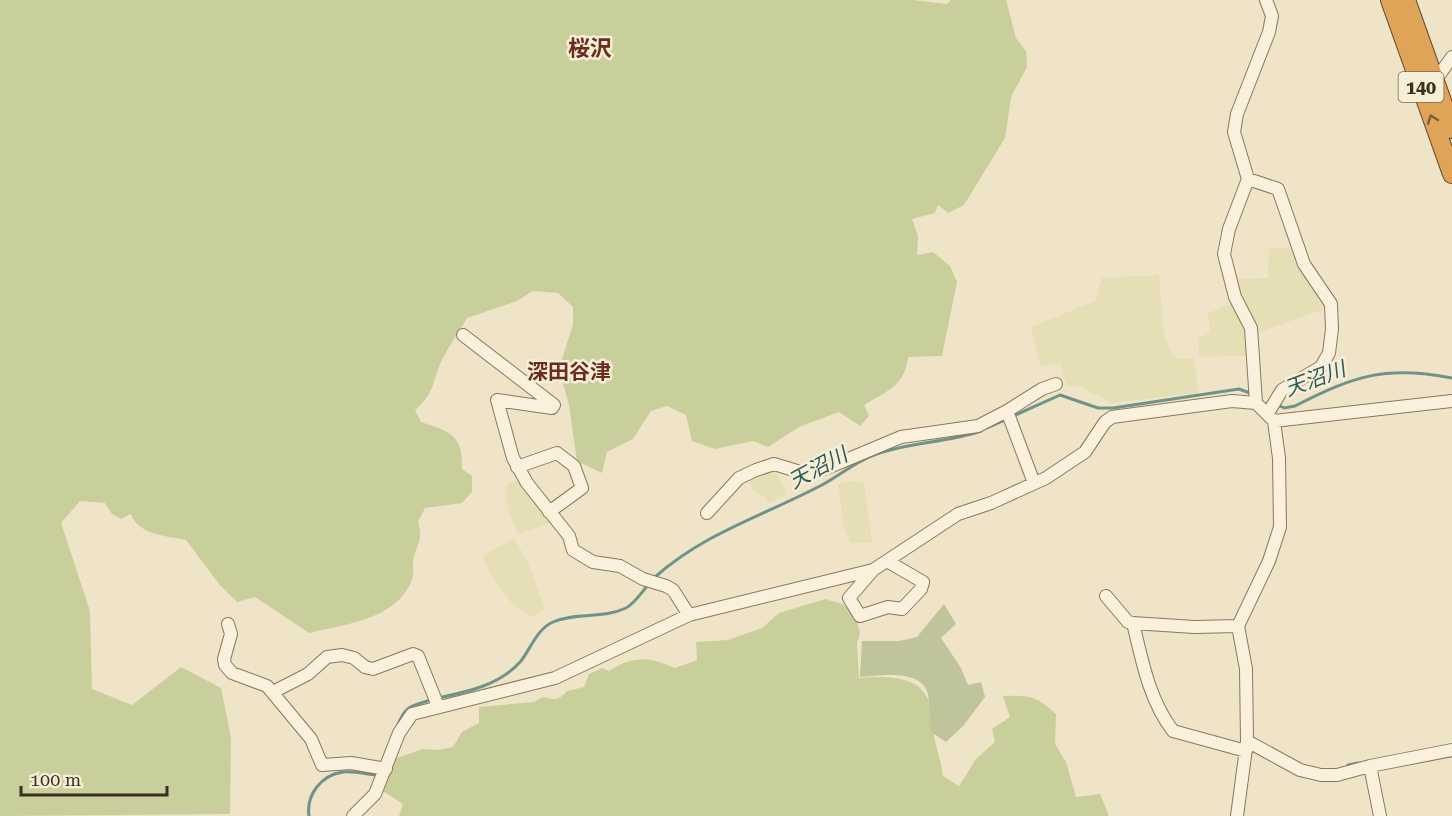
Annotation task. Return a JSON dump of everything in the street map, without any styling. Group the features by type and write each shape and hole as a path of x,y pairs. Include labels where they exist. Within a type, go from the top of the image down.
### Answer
{"highway":[{"name":"140","path":"1390,0 1430,88 1452,129"},
{"name":"140","path":"1406,0 1452,174"}],"street":[{"path":"1256,403 1251,328 1235,297 1225,267 1224,254 1228,229 1248,179 1234,132 1237,114 1269,32 1272,16 1266,0"},
{"path":"1430,88 1452,57"},
{"path":"1237,816 1247,746 1246,669 1238,626 1269,561 1280,527 1279,458 1271,417 1282,390 1321,367 1329,353 1331,304 1304,264 1278,189 1248,179"},
{"path":"463,335 554,405 552,408 497,400 517,467 568,536 573,550 593,562 620,566 643,579 666,586 673,590 689,615"},
{"path":"706,513 739,478 756,470 774,464 807,474 902,437 978,426 1042,389 1056,384"},
{"path":"887,561 923,582 921,589 902,609 888,607 860,616 849,598 873,570 958,514 1034,483 1085,452 1105,422 1112,417 1232,401 1256,403 1271,417 1452,401"},
{"path":"1007,411 1034,483"},
{"path":"517,467 557,453 574,466 582,488 549,512"},
{"path":"353,816 375,794 404,724 412,714 555,678 689,615 873,570"},
{"path":"1106,596 1128,622 1194,627 1238,626"},
{"path":"1133,623 1140,660 1156,704 1173,731 1247,746 1300,770 1321,775 1337,775 1452,750"},
{"path":"228,624 231,634 224,659 225,665 232,672 267,686 273,692 311,739 322,765 351,763 386,769"},
{"path":"273,692 308,674 327,657 342,655 354,658 365,668 373,669 413,654 418,656 438,706"},
{"path":"1370,766 1380,816"}],"shaded area":[{"path":"1269,247 1294,249 1323,299 1325,309 1256,333 1233,279 1268,278"},
{"path":"1159,275 1164,337 1172,354 1178,359 1194,358 1198,393 1112,403 1080,387 1066,385 1060,363 1041,367 1031,327 1095,301 1102,278"},
{"path":"1232,304 1246,329 1249,356 1199,357 1198,338 1210,333 1208,313"},
{"path":"774,468 787,494 768,503 766,498 753,491 748,477"},
{"path":"521,480 551,522 518,535 507,507 506,487 509,483"},
{"path":"852,481 864,483 872,542 851,543 844,530 838,484"},
{"path":"514,538 528,562 544,606 544,610 533,617 513,605 492,577 482,557"}],"green space":[{"path":"0,0 913,0 947,4 951,0 1006,0 1016,38 1026,51 1027,67 1011,97 1005,138 964,205 948,213 938,205 935,213 912,219 918,236 917,255 933,252 950,266 957,282 942,356 908,357 903,375 894,387 864,405 869,416 860,426 839,412 799,427 768,447 753,441 715,449 692,441 686,415 667,406 651,411 633,439 607,452 602,473 577,461 569,405 559,369 573,324 573,307 558,293 533,291 517,301 467,318 442,360 427,398 415,410 421,422 453,436 460,449 462,469 472,476 472,492 462,503 425,508 418,522 420,537 413,559 413,576 407,590 385,611 355,622 309,633 255,597 237,602 219,584 186,540 162,536 146,530 135,521 131,514 121,519 112,514 105,503 80,501 61,523 90,611 92,689 132,705 181,667 221,688 231,738 230,814 0,816"},
{"path":"825,599 843,604 856,619 860,633 857,644 859,678 882,677 904,680 922,690 928,699 933,713 934,736 943,776 959,786 976,759 995,742 992,729 1010,717 1003,696 1032,698 1043,703 1056,714 1055,744 1066,762 1076,797 1100,794 1109,816 399,816 403,804 381,790 394,759 423,749 439,750 453,747 462,732 479,723 479,707 534,702 543,697 556,698 567,691 584,687 589,674 602,668 609,671 634,660 649,660 675,668 697,660 696,642 728,640 762,628 779,613"},
{"path":"944,604 956,624 941,638 961,668 968,685 981,682 985,697 963,726 946,742 931,732 928,694 917,680 899,675 860,677 862,641 899,641 917,637"}],"waterway":[{"name":"天沼川","path":"1276,404 1284,408 1295,406 1335,387 1388,373 1428,374 1452,378"},
{"name":"天沼川","path":"1011,417 1060,395 1098,408 1113,408 1239,389 1250,393"},
{"name":"天沼川","path":"987,428 1005,420"},
{"name":"天沼川","path":"655,577 713,537 818,487 867,458 901,447 981,431"},
{"name":"天沼川","path":"438,698 471,690 503,676 521,661 538,634 547,625 571,617 608,613 626,608 648,585"},
{"name":"天沼川","path":"397,727 409,708 431,700"},
{"path":"1348,765 1358,763"},
{"name":"天沼川","path":"309,816 313,794 328,777 343,772 376,775 378,772"}],"district":[{"name":"桜沢","path":"590,48"},
{"name":"深田谷津","path":"569,372"}]}
